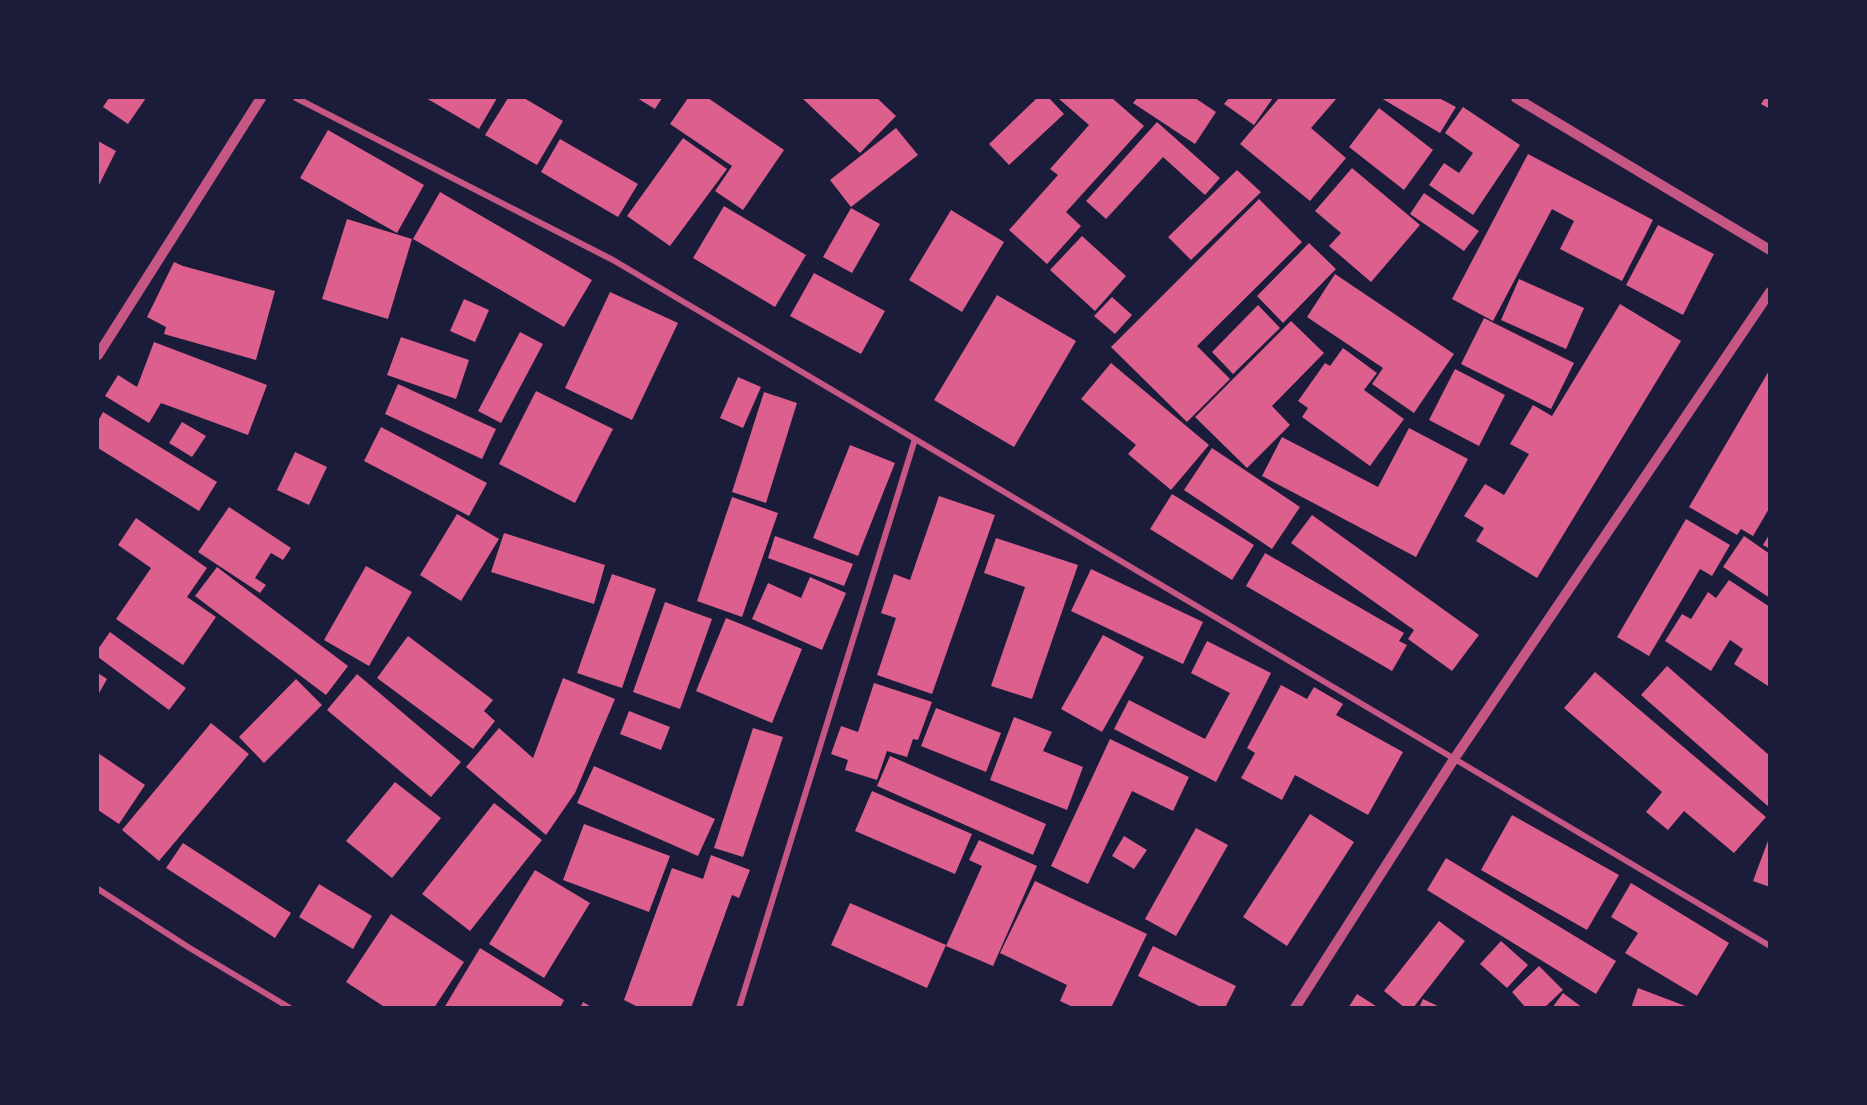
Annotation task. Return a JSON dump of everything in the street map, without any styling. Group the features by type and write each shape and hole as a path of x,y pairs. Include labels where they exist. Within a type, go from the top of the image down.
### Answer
{"street":[{"path":"98,355 261,98"},
{"path":"296,98 613,260 1770,946"},
{"path":"1516,98 1770,250"},
{"path":"1295,1008 1454,759 1770,292"},
{"path":"739,1008 915,439"},
{"path":"98,889 188,947 290,1008"}],"building":[{"path":"109,98 146,98 128,124 103,107"},
{"path":"426,98 497,98 479,129"},
{"path":"508,98 524,98 563,121 537,165 485,135"},
{"path":"637,98 662,98 655,109"},
{"path":"688,98 708,98 784,150 743,210 715,191 732,166 670,124"},
{"path":"802,98 877,98 896,116 860,153"},
{"path":"1037,98 1049,98 1064,114 1009,165 989,144"},
{"path":"1058,98 1112,98 1144,126 1066,212 1081,226 1047,264 1009,230 1058,175 1050,169 1089,125"},
{"path":"1137,98 1195,98 1216,112 1195,144 1133,103"},
{"path":"1229,98 1273,98 1254,125 1224,104"},
{"path":"1279,98 1337,98 1311,128 1346,158 1310,201 1240,144"},
{"path":"1381,98 1439,98 1456,107 1440,133"},
{"path":"1765,98 1770,98 1770,109 1761,104"},
{"path":"1463,107 1520,145 1473,215 1429,185 1444,163 1459,173 1473,153 1445,133"},
{"path":"1379,108 1433,150 1404,190 1349,147"},
{"path":"1157,122 1220,178 1205,195 1163,157 1106,219 1086,201"},
{"path":"896,128 918,155 851,207 830,180"},
{"path":"328,130 424,185 397,233 300,178"},
{"path":"683,138 727,169 670,246 627,216"},
{"path":"560,139 638,184 618,217 541,172"},
{"path":"98,141 116,151 98,187"},
{"path":"1528,154 1653,220 1622,281 1560,249 1574,221 1552,209 1493,321 1452,299"},
{"path":"1352,168 1420,225 1371,282 1329,246 1341,233 1315,211"},
{"path":"1237,170 1261,192 1191,260 1168,237"},
{"path":"440,192 592,280 564,327 413,239"},
{"path":"1424,193 1479,231 1464,251 1410,214"},
{"path":"1259,199 1302,242 1197,346 1230,379 1187,422 1111,347"},
{"path":"724,206 806,255 775,307 693,258"},
{"path":"851,208 880,224 852,273 823,257"},
{"path":"951,210 1004,242 962,312 909,280"},
{"path":"347,219 412,239 388,319 322,299"},
{"path":"1658,225 1714,254 1683,315 1626,285"},
{"path":"1082,236 1126,276 1095,311 1050,270"},
{"path":"1309,243 1336,269 1283,323 1257,296"},
{"path":"174,262 275,291 256,360 164,334 166,327 147,317"},
{"path":"814,273 885,311 861,354 790,316"},
{"path":"1335,274 1454,354 1414,413 1372,384 1383,368 1307,317"},
{"path":"1519,279 1584,308 1566,349 1501,320"},
{"path":"610,292 678,323 632,420 565,388"},
{"path":"997,295 1076,341 1014,447 934,400"},
{"path":"1112,297 1132,315 1115,334 1094,316"},
{"path":"464,299 489,310 475,342 450,331"},
{"path":"1620,304 1681,341 1537,578 1476,541 1484,528 1464,516 1485,484 1504,495 1529,454 1510,444 1533,405 1552,416"},
{"path":"1258,305 1280,328 1233,374 1212,352"},
{"path":"1484,318 1574,363 1551,409 1461,364"},
{"path":"1291,321 1324,353 1272,406 1290,425 1247,468 1195,417"},
{"path":"520,332 543,344 501,423 478,411"},
{"path":"401,337 469,360 456,399 387,375"},
{"path":"154,342 267,385 248,435 161,403 149,423 105,396 118,375 137,387"},
{"path":"1343,348 1377,373 1364,390 1404,419 1370,466 1302,417 1308,408 1298,401 1325,363 1330,366"},
{"path":"1111,363 1209,445 1171,490 1128,454 1136,445 1081,399"},
{"path":"1455,369 1505,395 1479,446 1429,420"},
{"path":"1770,369 1770,507 1753,536 1741,529 1737,535 1689,507"},
{"path":"738,377 761,387 743,428 720,418"},
{"path":"398,384 496,429 482,459 385,414"},
{"path":"536,391 613,429 575,503 499,464"},
{"path":"764,392 797,403 766,503 732,492"},
{"path":"103,412 217,482 199,511 98,448 98,421"},
{"path":"182,422 206,436 192,457 169,443"},
{"path":"381,427 487,483 469,516 364,461"},
{"path":"1409,428 1468,459 1416,557 1262,476 1282,437 1378,487"},
{"path":"850,445 895,463 858,556 813,538"},
{"path":"1212,448 1300,507 1272,549 1184,490"},
{"path":"295,452 327,467 309,505 277,490"},
{"path":"1172,494 1254,545 1232,580 1150,529"},
{"path":"939,496 995,515 932,694 877,675 896,618 881,613 894,574 910,580"},
{"path":"732,497 778,513 742,617 697,601"},
{"path":"229,507 291,548 283,560 271,553 255,578 266,585 260,593 198,552"},
{"path":"457,514 499,539 461,601 420,575"},
{"path":"1312,515 1479,635 1452,671 1408,639 1414,630 1291,543"},
{"path":"136,518 207,568 187,597 216,617 183,665 116,619 151,568 118,545"},
{"path":"1686,519 1730,545 1712,576 1700,569 1649,656 1617,637"},
{"path":"504,533 605,565 594,604 491,572"},
{"path":"1770,533 1770,549 1763,545"},
{"path":"775,536 853,564 844,586 768,558"},
{"path":"1744,536 1770,554 1770,598 1723,567"},
{"path":"996,538 1078,565 1032,699 991,686 1025,587 984,573"},
{"path":"1265,553 1404,633 1399,641 1407,645 1392,671 1246,586"},
{"path":"366,566 412,592 369,666 324,640"},
{"path":"217,567 348,666 326,695 195,596"},
{"path":"1091,569 1203,622 1183,664 1071,611"},
{"path":"612,574 656,589 622,688 577,673"},
{"path":"810,577 846,593 822,650 752,619 768,583 801,598"},
{"path":"1729,580 1770,607 1768,686 1734,664 1743,649 1730,640 1711,671 1665,641 1682,614 1691,619 1708,592 1716,598"},
{"path":"665,602 712,619 680,709 633,692"},
{"path":"726,618 802,649 772,723 696,691"},
{"path":"110,632 186,688 169,710 98,657 98,649"},
{"path":"1103,635 1144,657 1102,732 1061,709"},
{"path":"408,636 493,700 484,711 495,721 473,749 377,678"},
{"path":"1207,641 1271,673 1216,782 1114,729 1129,700 1205,739 1230,693 1191,673"},
{"path":"1667,666 1770,756 1770,808 1641,695"},
{"path":"1595,672 1766,817 1734,853 1684,811 1668,830 1646,812 1662,792 1564,708"},
{"path":"98,673 107,679 98,695"},
{"path":"357,674 461,762 431,797 327,710"},
{"path":"563,678 615,699 575,793 546,835 466,767 499,728 533,758"},
{"path":"296,679 322,705 264,763 239,737"},
{"path":"874,683 932,702 918,740 913,739 907,757 887,751 877,780 845,770 848,760 831,754 841,726 858,732"},
{"path":"1281,685 1307,699 1314,687 1343,704 1336,715 1403,752 1368,815 1295,775 1282,800 1241,778 1255,753 1247,748"},
{"path":"936,708 1001,733 986,772 921,746"},
{"path":"629,711 670,727 661,750 620,734"},
{"path":"1014,717 1052,732 1043,751 1083,767 1067,810 990,780"},
{"path":"211,723 249,754 159,861 122,830"},
{"path":"753,728 783,737 743,857 714,848"},
{"path":"1110,739 1189,777 1173,811 1132,791 1088,884 1051,866"},
{"path":"98,753 145,785 119,824 98,810"},
{"path":"890,756 1046,824 1033,855 877,786"},
{"path":"594,766 715,819 698,856 577,803"},
{"path":"395,782 441,818 392,878 346,841"},
{"path":"872,791 972,834 955,874 855,831"},
{"path":"494,803 542,840 470,931 422,894"},
{"path":"1310,814 1354,842 1287,946 1243,917"},
{"path":"1512,815 1619,875 1587,930 1481,870"},
{"path":"584,824 670,856 649,912 563,880"},
{"path":"1196,828 1228,845 1176,936 1145,919"},
{"path":"1124,836 1147,850 1134,869 1112,856"},
{"path":"1770,838 1770,887 1753,881"},
{"path":"979,840 1037,866 993,966 946,946 982,866 969,860"},
{"path":"183,843 291,913 275,938 166,868"},
{"path":"711,855 750,870 739,898 732,895 691,1008 640,1008 624,1000 672,868 703,879"},
{"path":"1446,858 1616,961 1596,994 1427,890"},
{"path":"535,870 590,903 544,978 489,944"},
{"path":"1035,881 1147,934 1111,1008 1075,1008 1060,1001 1067,985 1000,953"},
{"path":"1631,883 1729,943 1697,996 1625,953 1638,933 1611,917"},
{"path":"319,884 372,916 353,949 299,917"},
{"path":"850,903 946,945 927,988 831,945"},
{"path":"391,914 464,962 434,1008 386,1008 346,982"},
{"path":"1439,921 1465,941 1413,1008 1405,1008 1384,991"},
{"path":"1501,941 1528,965 1507,988 1480,964"},
{"path":"1153,946 1236,986 1225,1008 1203,1008 1138,976"},
{"path":"480,948 564,1000 560,1008 444,1008"},
{"path":"1539,966 1563,990 1544,1008 1526,1008 1512,992"},
{"path":"1638,988 1688,1007 1688,1008 1631,1008"},
{"path":"1563,993 1583,1008 1552,1008"},
{"path":"1357,994 1379,1008 1348,1008"},
{"path":"1423,999 1442,1008 1419,1008"},
{"path":"583,1002 593,1008 580,1008"}]}
